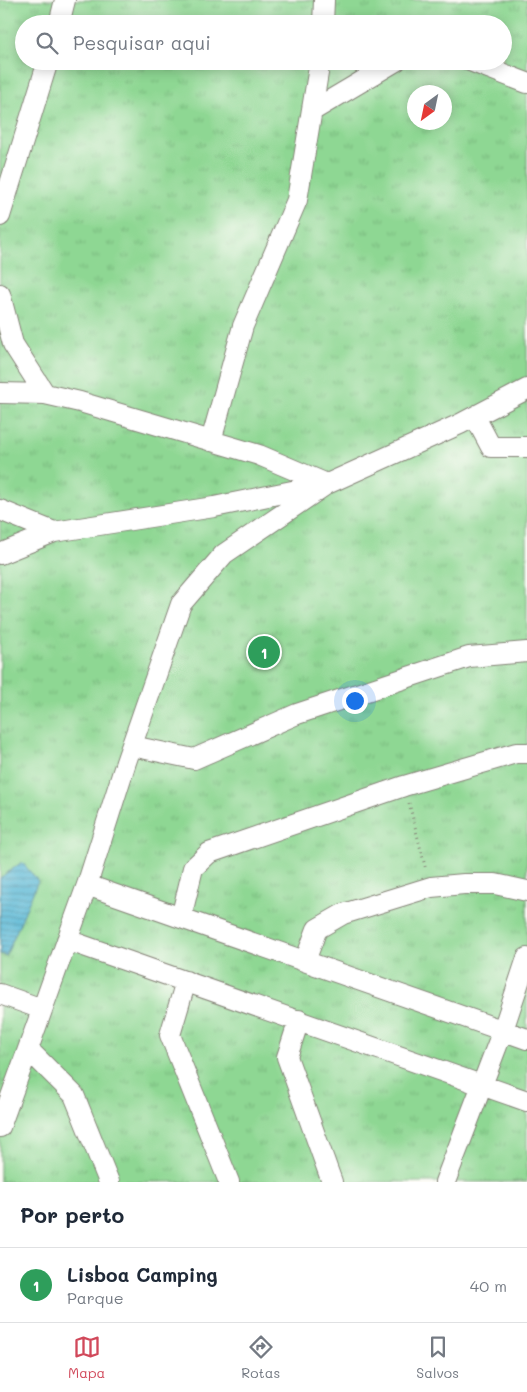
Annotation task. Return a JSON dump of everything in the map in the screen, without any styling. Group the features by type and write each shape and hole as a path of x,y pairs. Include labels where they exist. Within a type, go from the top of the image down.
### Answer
{"lane":[{"path":"61,15 65,0"},
{"path":"323,15 324,0"},
{"path":"0,216 45,70"},
{"path":"212,441 243,326 296,200 319,70"},
{"path":"312,111 381,70"},
{"path":"493,70 527,83"},
{"path":"0,294 13,344 46,394"},
{"path":"0,1127 67,940 182,604 224,554 327,484 475,417 527,389"},
{"path":"0,393 46,394 80,402 260,455 327,484"},
{"path":"475,417 491,447 527,447"},
{"path":"0,554 54,532 214,508 327,484"},
{"path":"0,510 54,532"},
{"path":"132,746 194,759 297,714 469,657 527,652"},
{"path":"181,918 193,868 209,853 404,786 516,753 527,753"},
{"path":"305,961 317,929 343,914 431,887 495,884 527,891"},
{"path":"86,885 527,1039"},
{"path":"67,940 527,1101"},
{"path":"445,1182 503,1030 527,958"},
{"path":"186,981 170,1035 229,1182"},
{"path":"0,994 42,1010"},
{"path":"299,1020 287,1057 332,1182"},
{"path":"28,1049 74,1095 109,1182"}],"path":[{"path":"404,786 431,887"}],"green space":[{"path":"0,0 527,0 527,1182 0,1182"}],"water":[{"path":"22,862 38,881 6,956 0,954 0,878"}],"place":[{"name":"Lisboa Camping","path":"264,652"}]}
